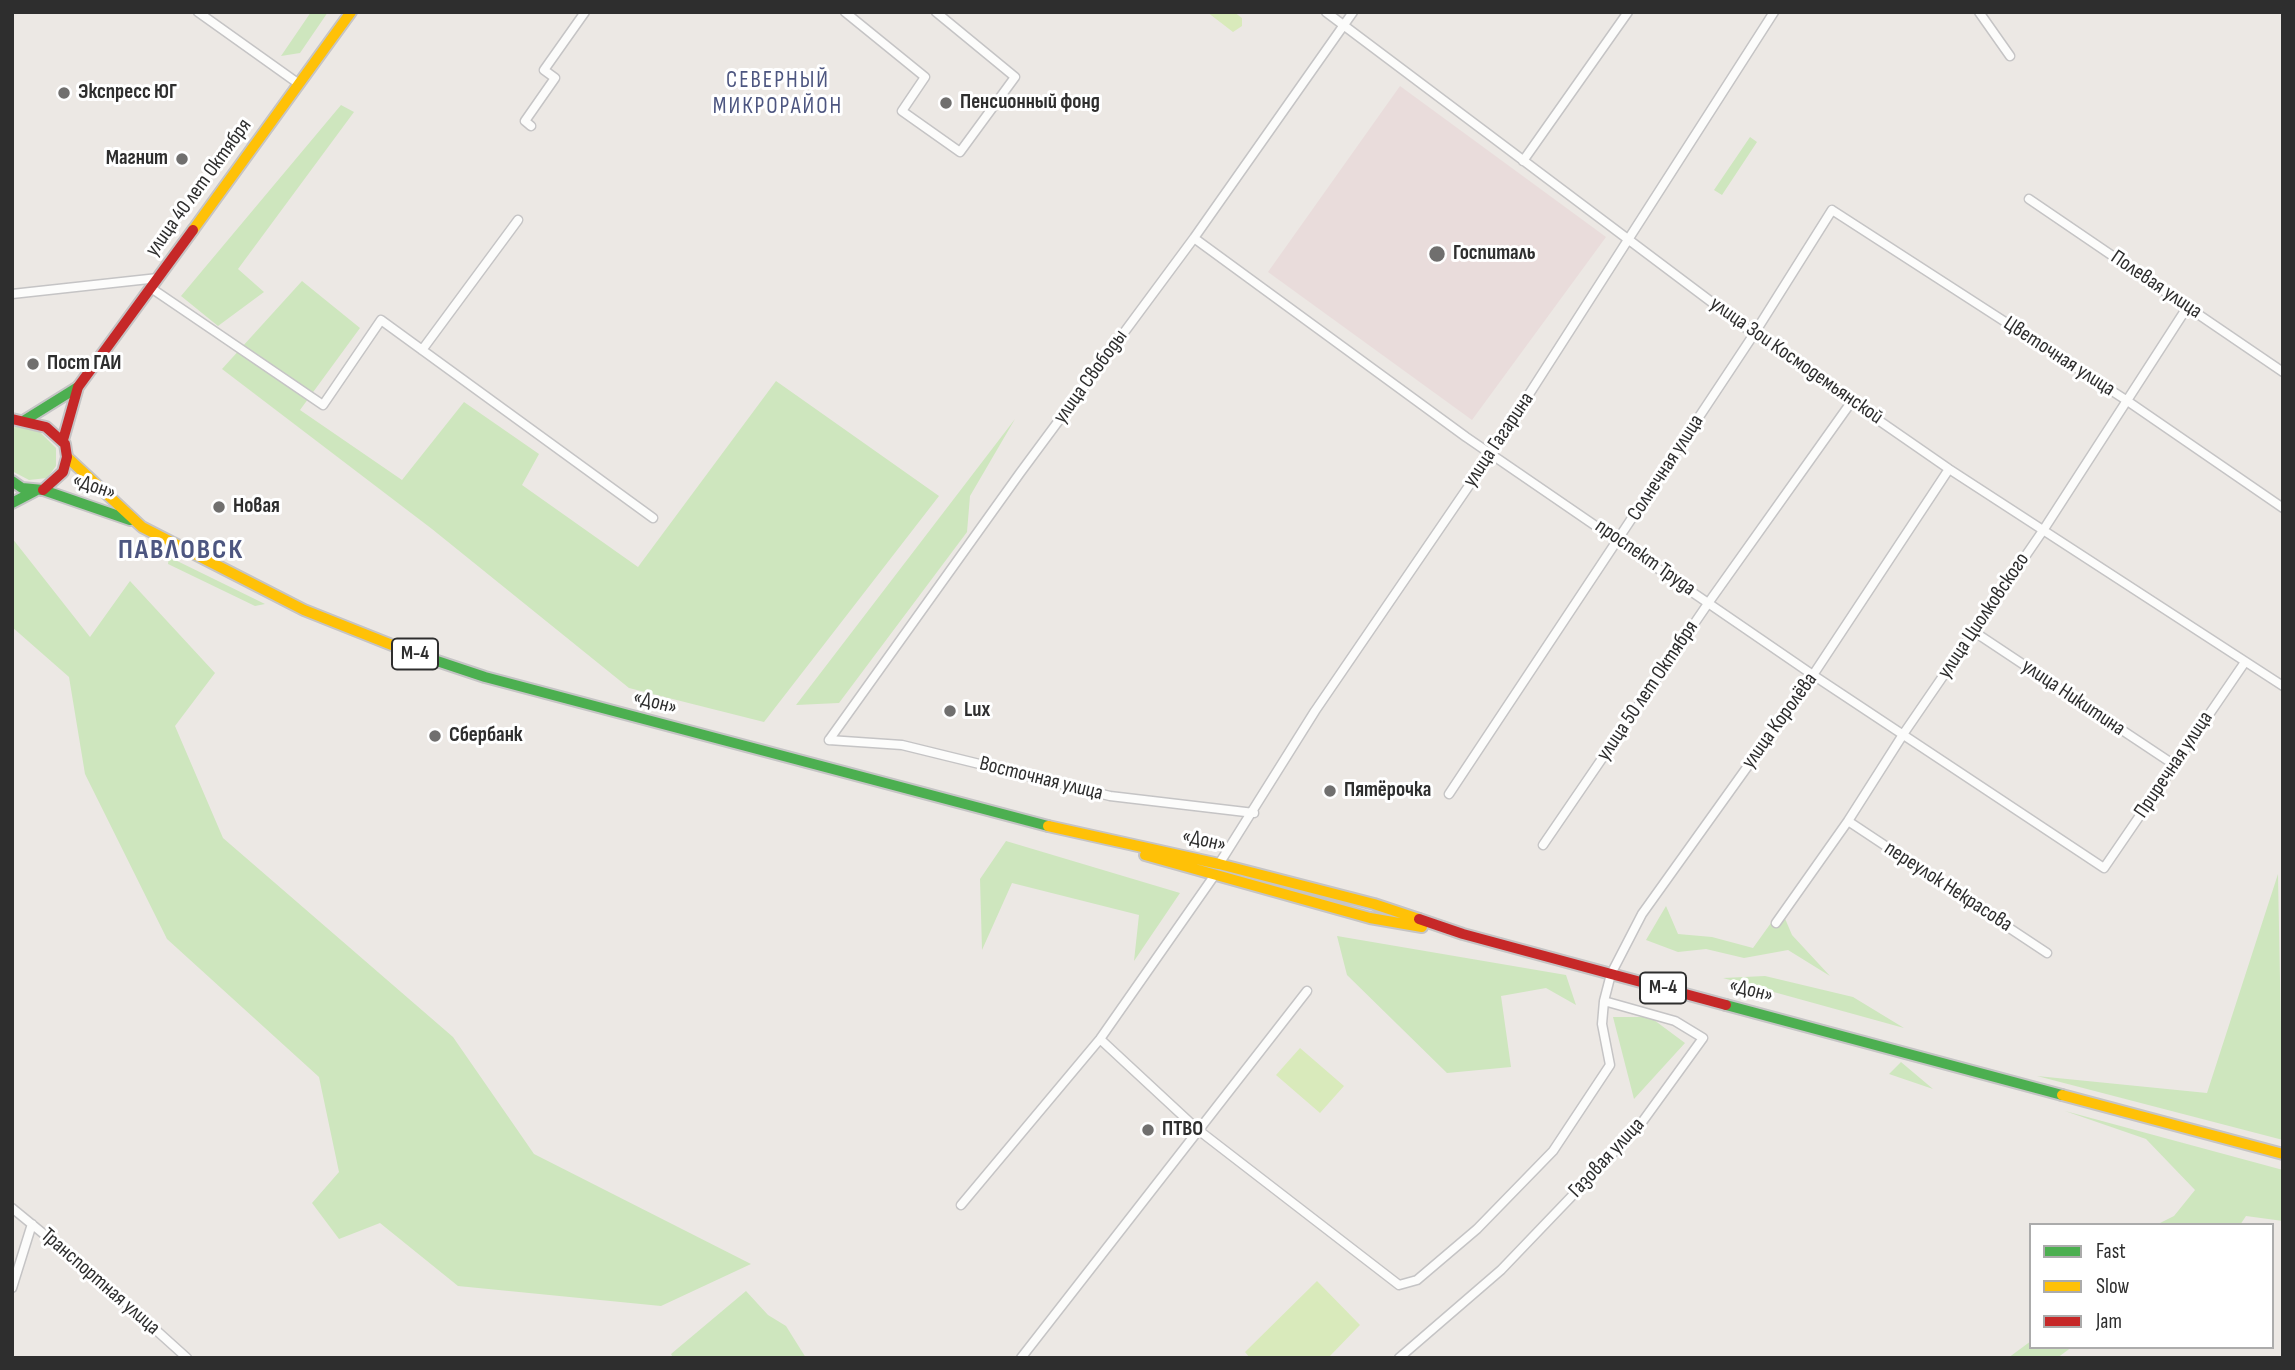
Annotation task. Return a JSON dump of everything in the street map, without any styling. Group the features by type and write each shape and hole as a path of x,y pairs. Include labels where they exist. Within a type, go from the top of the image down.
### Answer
{"main road":[{"name":"улица 40 лет Октября","path":"63,440 78,387 351,12"},
{"name":"улица 40 лет Октября","path":"16,421 78,387"},
{"name":"«Дон»","path":"16,421 46,427 63,440 67,457 63,472 39,490"},
{"name":"«Дон»","path":"67,457 133,521"},
{"name":"«Дон»","path":"12,481 133,521 304,610 428,658 558,698 1060,829 1219,864 1374,904 1463,934 2283,1154"},
{"path":"12,503 39,490"},
{"path":"1060,829 1214,876 1370,918 1463,934"}],"street":[{"path":"198,12 299,83"},
{"path":"531,126 525,121 555,78 544,70 584,12"},
{"path":"845,12 925,77 902,111 960,152 1015,77 936,12"},
{"name":"улица Зои Космодемьянской","path":"1326,12 1755,334 1949,469 2283,685"},
{"name":"улица Свободы","path":"829,740 1020,473 1194,237 1353,12"},
{"path":"1523,161 1628,12"},
{"name":"улица Гагарина","path":"1219,864 1254,813 1315,711 1492,452 1774,12"},
{"path":"1979,12 2010,56"},
{"name":"Полевая улица","path":"2029,199 2283,372"},
{"name":"Солнечная улица","path":"1449,794 1755,334 1832,210"},
{"name":"Цветочная улица","path":"1832,210 2126,400 2283,508"},
{"path":"422,350 519,220"},
{"name":"проспект Труда","path":"1194,237 1466,437 1492,452 1813,675 1904,733 2104,869"},
{"path":"12,293 158,278"},
{"path":"150,288 323,405 381,320 653,518"},
{"name":"улица Циолковского","path":"1776,923 1848,821 1904,733 2044,529 2188,306"},
{"name":"улица 50 лет Октября","path":"1543,845 1709,602 1852,401"},
{"name":"улица Королёва","path":"1611,974 1642,914 1813,675 1949,469"},
{"name":"улица Никитина","path":"1973,631 2173,764"},
{"name":"Приречная улица","path":"2104,869 2245,662"},
{"name":"Восточная улица","path":"829,740 902,745 1110,796 1254,813"},
{"name":"переулок Некрасова","path":"1848,821 2047,953"},
{"path":"961,1205 1100,1040 1214,876"},
{"path":"1100,1040 1197,1129 1399,1285 1417,1280 1478,1229 1560,1140 1610,1065 1602,1024 1604,1001 1611,974"},
{"path":"1021,1358 1197,1129 1307,992"},
{"name":"Газовая улица","path":"1399,1358 1500,1270 1631,1135 1703,1038 1675,1021 1604,1001"},
{"name":"Транспортная улица","path":"12,1208 187,1358"},
{"path":"12,1288 32,1224"}],"shaded area":[{"name":"Госпиталь","path":"1400,86 1606,237 1472,420 1268,272"}],"green space":[{"path":"311,12 328,12 300,53 281,56"},
{"path":"1207,12 1234,12 1242,18 1242,26 1233,32"},
{"path":"341,105 354,112 238,269 264,292 218,326 181,296"},
{"path":"1750,137 1757,142 1722,195 1714,190"},
{"path":"302,281 360,328 300,410 402,480 464,402 539,454 522,485 638,567 776,381 939,496 764,722 629,688 432,529 222,369"},
{"path":"1015,419 970,496 967,532 839,703 796,705"},
{"path":"24,424 36,428 56,448 56,466 47,478 29,480 12,471 12,428"},
{"path":"12,538 90,637 130,581 215,673 175,726 223,838 453,1037 534,1154 751,1264 661,1306 458,1286 380,1223 339,1239 312,1203 339,1172 319,1077 167,939 85,774 69,677 12,627"},
{"path":"169,557 265,604 255,606 168,564"},
{"path":"1006,841 1180,893 1134,961 1139,915 1012,883 982,950 980,879"},
{"path":"2278,874 2283,1140 2037,1076 2207,1093"},
{"path":"1666,906 1678,934 1712,937 1753,948 1781,909 1792,935 1830,976 1788,950 1744,958 1706,949 1678,952 1646,940"},
{"path":"1337,936 1566,975 1576,1005 1546,988 1501,996 1511,1067 1447,1073 1347,975"},
{"path":"1765,976 1853,997 1904,1028 1723,978"},
{"path":"1613,1017 1650,1017 1685,1043 1634,1099"},
{"path":"1300,1048 1344,1086 1320,1113 1276,1075"},
{"path":"1901,1062 1933,1089 1889,1074"},
{"path":"2065,1111 2283,1170 2283,1221 2246,1216 2241,1223 2160,1223 2174,1216 2195,1190 2146,1139"},
{"path":"1317,1281 1360,1325 1328,1358 1250,1358 1245,1352"},
{"path":"746,1291 768,1315 786,1326 806,1358 673,1358 671,1354"},
{"path":"2029,1342 2029,1349 2069,1349 2057,1358 2008,1358"}],"traffic: fast":[{"path":"25,420 78,387"},
{"path":"12,481 22,488 43,490 130,520"},
{"path":"12,503 35,491"},
{"path":"407,651 485,677 1048,826"},
{"path":"1726,1005 2062,1095"}],"traffic: slow":[{"path":"193,230 351,12"},
{"path":"67,457 142,527 304,610 407,651"},
{"path":"1048,826 1219,864 1374,904 1419,919"},
{"path":"1145,855 1370,918 1422,927"},
{"path":"2062,1095 2283,1154"}],"traffic: jam":[{"path":"63,440 78,387 193,230"},
{"path":"12,419 46,427 65,444 67,457 63,472 43,490"},
{"path":"1419,919 1463,934 1726,1005"}],"place":[{"name":"Экспресс ЮГ","path":"64,93"},
{"name":"Пенсионный фонд","path":"946,103"},
{"name":"Магнит","path":"182,159"},
{"name":"Госпиталь","path":"1437,254"},
{"name":"Пост ГАИ","path":"33,364"},
{"name":"Новая","path":"219,507"},
{"name":"Lux","path":"950,711"},
{"name":"Сбербанк","path":"435,736"},
{"name":"Пятёрочка","path":"1330,791"},
{"name":"ПТВО","path":"1148,1130"}],"district":[{"name":"СЕВЕРНЫЙ МИКРОРАЙОН","path":"778,94"},
{"name":"ПАВЛОВСК","path":"181,551"}]}
